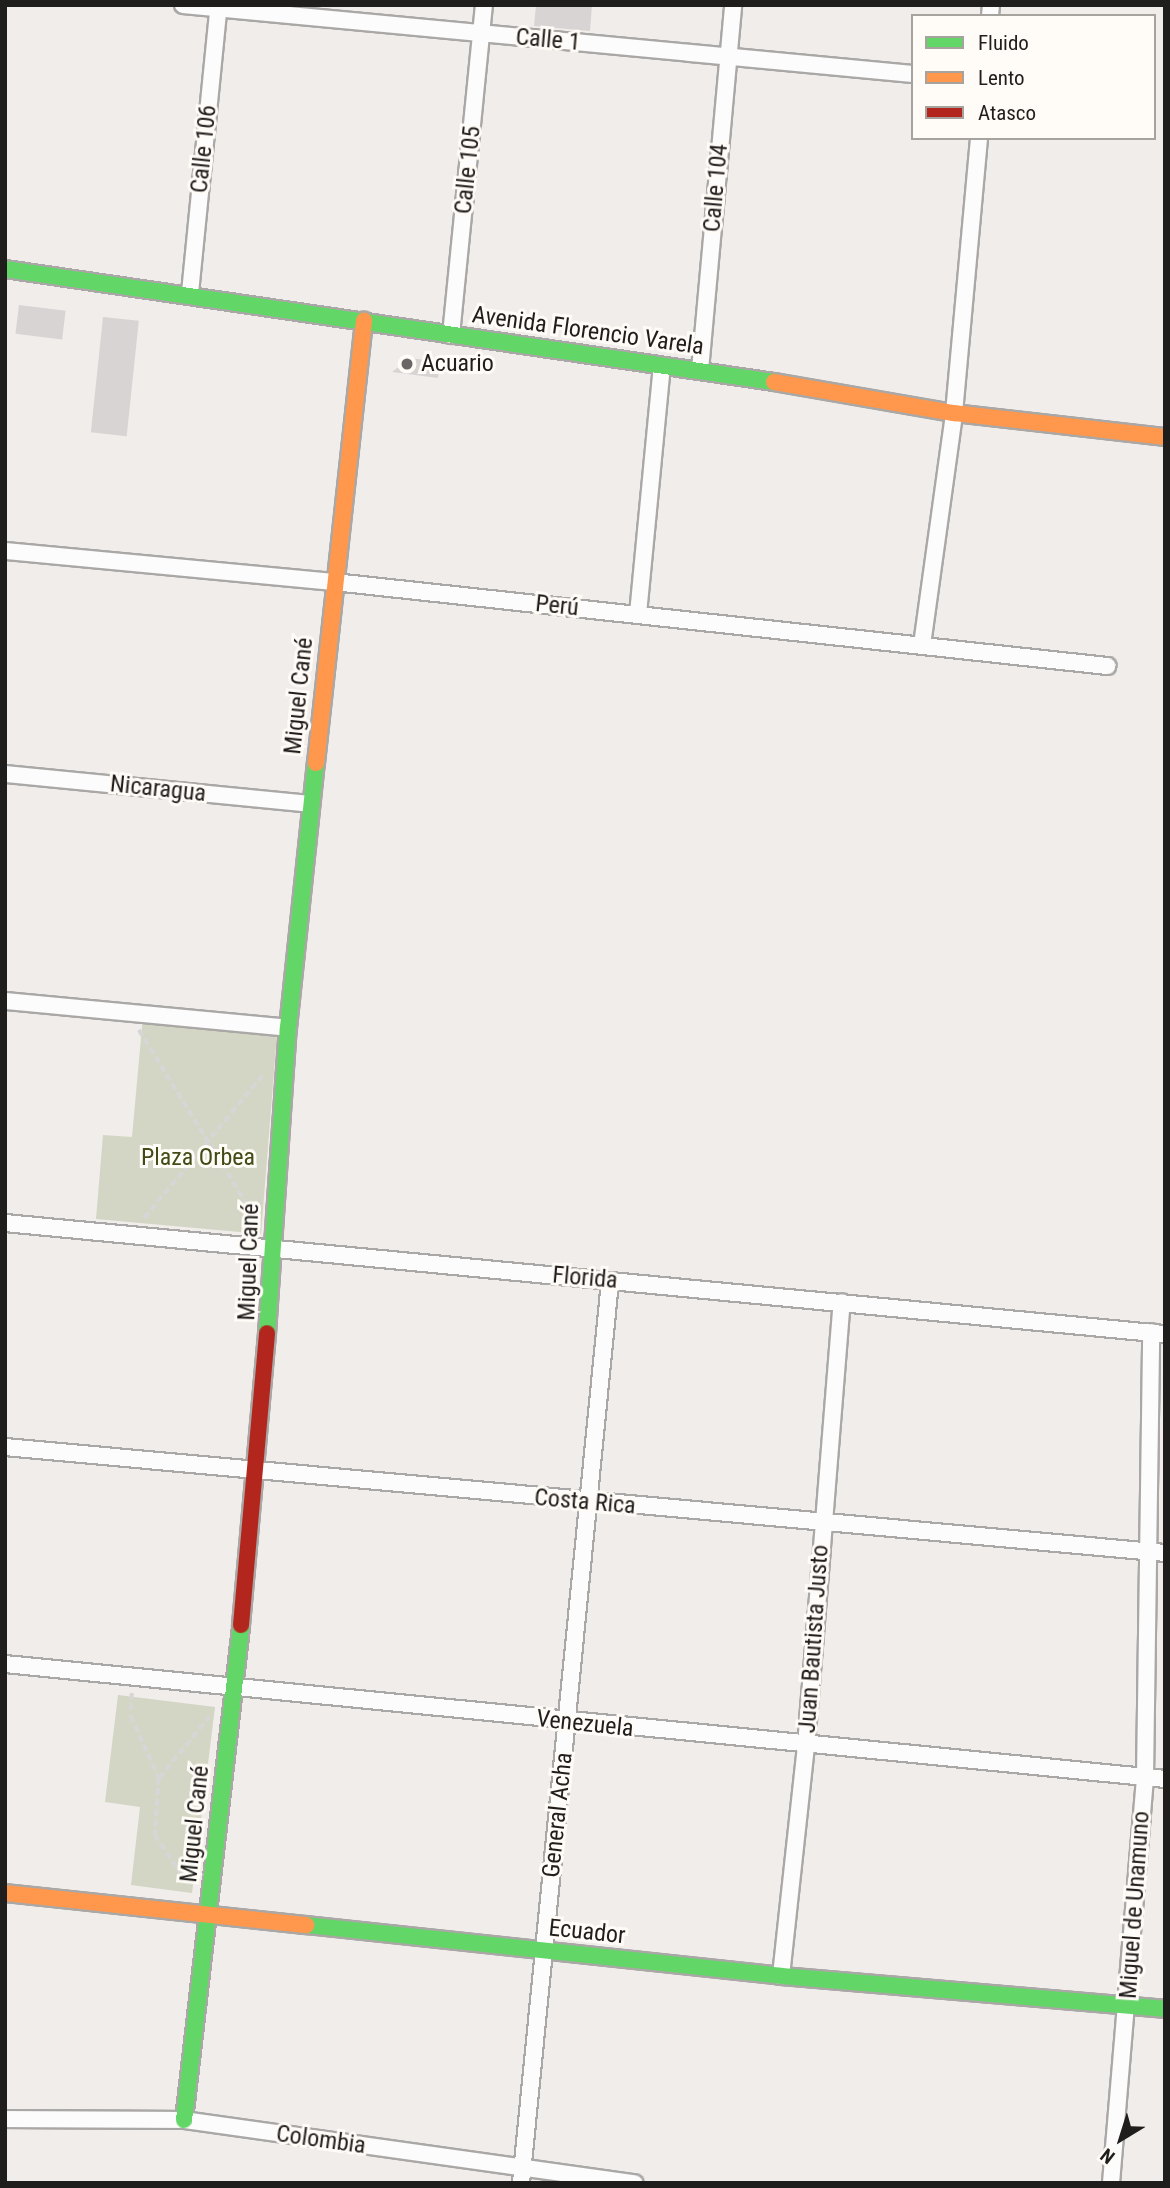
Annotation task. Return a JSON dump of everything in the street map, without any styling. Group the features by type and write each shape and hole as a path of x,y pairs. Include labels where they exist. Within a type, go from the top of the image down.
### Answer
{"street":[{"name":"Calle 1","path":"183,5 911,74"},
{"name":"Calle 105","path":"451,335 484,5"},
{"name":"Calle 104","path":"700,370 733,5"},
{"name":"Calle 106","path":"190,293 219,7"},
{"path":"922,645 954,413 979,140"},
{"name":"Avenida Florencio Varela","path":"5,269 190,293 451,335 700,370 954,413 1165,437"},
{"name":"Miguel Cané","path":"184,2120 258,1472 274,1250 271,1227 286,1047 364,321"},
{"path":"638,614 662,366"},
{"name":"Perú","path":"5,551 334,582 1107,666"},
{"name":"Nicaragua","path":"5,774 310,804"},
{"path":"5,1001 288,1028"},
{"name":"Florida","path":"5,1223 1158,1333"},
{"name":"General Acha","path":"521,2176 610,1281"},
{"name":"Juan Bautista Justo","path":"781,1976 806,1746 842,1302"},
{"name":"Miguel de Unamuno","path":"1111,2183 1128,2006 1145,1777 1157,1552 1158,1333"},
{"name":"Costa Rica","path":"5,1447 823,1524 1157,1552"},
{"name":"Venezuela","path":"5,1664 806,1746 1165,1779"},
{"name":"Ecuador","path":"5,1894 208,1913 781,1976 1165,2009"},
{"name":"Colombia","path":"5,2119 184,2120 521,2176 635,2183"}],"path":[{"path":"129,1014 255,1217"},
{"path":"131,1234 286,1047"},
{"path":"133,1676 131,1716 159,1778 155,1835 208,1913"},
{"path":"159,1778 233,1688"}],"green space":[{"name":"Plaza Orbea","path":"143,1016 277,1034 261,1234 96,1219 103,1135 132,1137"},
{"path":"118,1695 215,1707 192,1893 131,1885 140,1807 105,1802"}],"building":[{"path":"536,5 592,5 590,31 534,26"},
{"path":"19,305 66,311 62,340 15,334"},
{"path":"103,317 139,321 127,436 91,432"},
{"path":"410,358 440,362 438,378 392,372"}],"traffic: fast":[{"path":"5,269 774,382"},
{"path":"267,1333 288,1028 316,763"},
{"path":"184,2120 241,1625"},
{"path":"306,1925 781,1976 1165,2009"}],"traffic: slow":[{"path":"316,763 364,321"},
{"path":"774,382 954,413 1165,437"},
{"path":"5,1893 306,1925"}],"traffic: jam":[{"path":"241,1625 267,1333"}],"place":[{"name":"Acuario","path":"407,364"}]}
